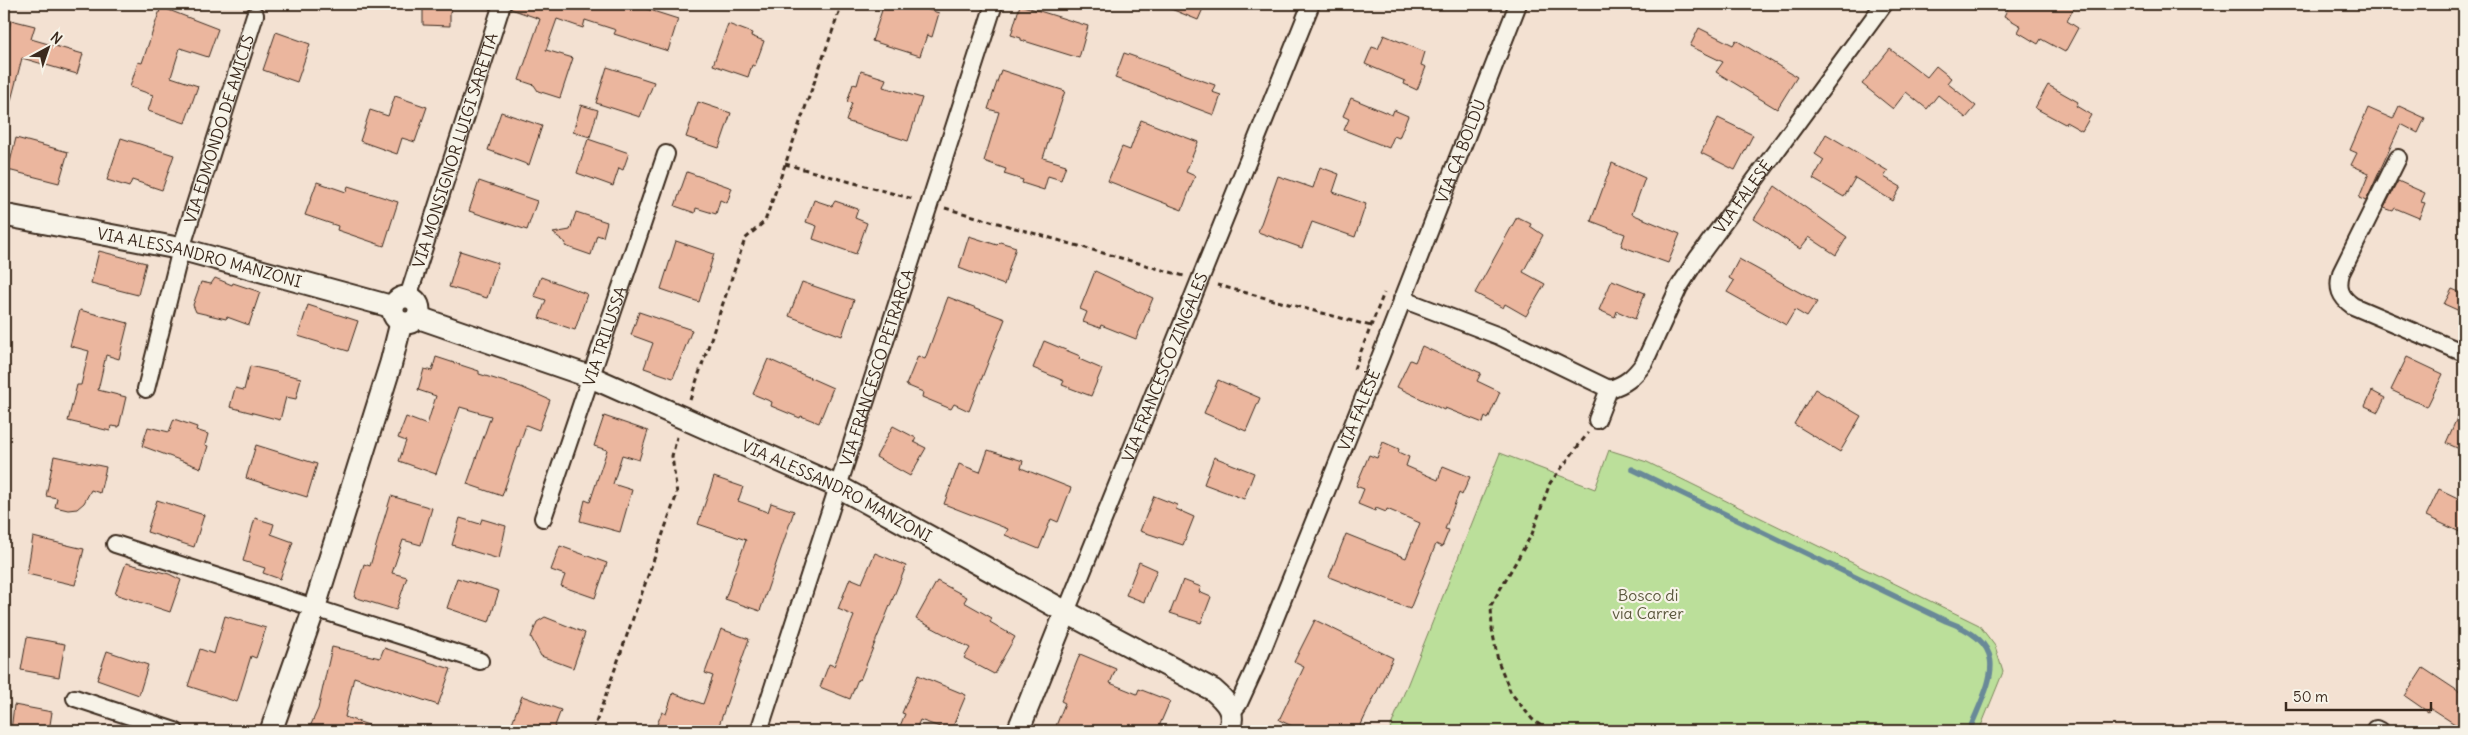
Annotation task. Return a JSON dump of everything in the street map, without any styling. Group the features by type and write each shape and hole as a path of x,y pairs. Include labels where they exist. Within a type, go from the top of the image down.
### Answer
{"street":[{"name":"VIA MONSIGNOR LUIGI SARETTA","path":"271,731 314,609 405,311 502,4"},
{"name":"VIA FRANCESCO PETRARCA","path":"759,731 994,4"},
{"name":"VIA FRANCESCO ZINGALES","path":"1018,731 1311,4"},
{"name":"VIA CÀ BOLDÙ","path":"1402,299 1518,4"},
{"name":"VIA FALESÈ","path":"1609,390 1622,386 1638,372 1679,288 1697,259 1884,4"},
{"name":"VIA EDMONDO DE AMICIS","path":"146,389 181,249 254,15"},
{"name":"VIA TRILUSSA","path":"543,518 666,154"},
{"path":"2398,158 2341,273 2338,283 2339,291 2345,300 2353,306 2464,353"},
{"name":"VIA ALESSANDRO MANZONI","path":"4,215 181,249 405,311 591,377 839,487 1066,612 1213,690 1227,702 1230,722"},
{"path":"1402,299 1499,336 1609,390 1597,420"},
{"name":"VIA FALESÈ","path":"1230,722 1255,668 1402,299"},
{"path":"115,544 480,661"},
{"path":"75,698 175,731"}],"path":[{"path":"593,731 676,494 672,456 745,239 765,221 842,4"},
{"path":"786,164 1370,326"},
{"path":"1548,731 1532,719 1511,693 1498,661 1490,605 1532,534 1550,483 1597,420"}],"green space":[{"name":"Bosco di via Carrer","path":"1609,450 1647,462 1979,625 1995,646 2003,672 1979,731 1389,731 1500,453 1595,489"}],"building":[{"path":"423,4 453,4 450,13 450,26 423,25"},
{"path":"512,4 631,4 678,19 668,51 614,34 616,30 585,20 583,28 557,19 546,50 573,58 560,98 538,91 534,85 519,80 540,19 511,9"},
{"path":"884,4 909,4 939,13 932,37 927,35 920,56 872,41"},
{"path":"1159,4 1205,4 1198,20"},
{"path":"2010,4 2076,4 2067,21 2078,28 2065,52 2041,39 2038,44 2018,32 2021,26 2004,16"},
{"path":"1020,5 1088,26 1079,58 1021,40 1021,38 1011,35"},
{"path":"161,7 218,29 208,57 180,48 171,77 198,86 185,123 148,111 153,95 130,87 138,62 142,63"},
{"path":"11,20 35,26 31,39 83,54 77,74 22,58 9,108 4,107 4,50"},
{"path":"728,24 752,33 751,36 764,41 755,66 752,65 748,77 713,65"},
{"path":"1699,28 1733,45 1736,40 1797,77 1777,109 1716,72 1723,62 1690,46"},
{"path":"276,32 310,44 297,82 263,70"},
{"path":"1384,35 1425,52 1421,65 1426,67 1417,90 1404,84 1405,81 1365,64 1372,47 1378,49"},
{"path":"1890,49 1927,77 1936,66 1951,78 1947,83 1976,106 1966,118 1938,95 1927,109 1906,92 1893,109 1862,84"},
{"path":"1124,53 1215,85 1212,92 1221,95 1214,115 1115,78"},
{"path":"607,67 654,82 640,117 596,103"},
{"path":"1001,70 1065,91 1043,158 1066,165 1061,180 1048,176 1044,190 1022,183 1023,180 1004,174 1006,169 984,161 999,112 988,109"},
{"path":"861,71 886,79 883,87 922,98 908,141 846,121 852,103 847,102 853,84 857,85"},
{"path":"2048,85 2078,102 2076,106 2091,115 2082,131 2035,108"},
{"path":"395,96 427,107 415,142 402,138 397,154 360,141 370,110 388,116"},
{"path":"1351,98 1392,115 1394,110 1408,116 1399,138 1394,136 1389,148 1344,130 1349,119 1343,116"},
{"path":"698,102 731,113 719,148 686,137"},
{"path":"581,105 598,110 590,137 573,132"},
{"path":"2399,106 2425,118 2418,133 2401,124 2366,201 2359,198 2369,173 2351,165 2357,153 2350,150 2368,108 2393,119"},
{"path":"501,112 542,126 529,165 488,150"},
{"path":"1718,118 1753,135 1735,170 1701,153"},
{"path":"1141,120 1198,142 1186,172 1195,176 1182,210 1108,181 1122,147 1130,150"},
{"path":"1826,134 1888,171 1884,177 1901,187 1893,201 1855,178 1844,197 1813,179 1824,160 1815,154"},
{"path":"16,138 68,152 59,183 8,170"},
{"path":"121,138 174,155 162,190 132,180 129,187 107,180"},
{"path":"588,139 629,153 623,170 619,168 613,186 577,173"},
{"path":"1612,163 1645,178 1632,214 1680,234 1668,263 1621,246 1625,234 1591,221"},
{"path":"1320,167 1339,174 1333,192 1366,204 1355,237 1312,222 1302,248 1258,232 1278,176 1313,188"},
{"path":"687,172 732,188 727,203 720,200 716,214 696,208 695,213 675,206"},
{"path":"479,181 537,201 527,230 469,211"},
{"path":"2398,181 2425,193 2421,202 2425,203 2419,218 2395,208 2393,211 2384,208"},
{"path":"317,182 346,192 348,186 398,202 384,246 337,230 338,226 305,215"},
{"path":"1775,186 1847,237 1836,255 1809,237 1800,249 1754,219"},
{"path":"814,200 832,206 835,201 858,209 855,218 867,223 856,254 813,239 817,226 806,222"},
{"path":"576,212 607,222 603,237 597,235 591,255 565,246 566,243 553,233 570,230"},
{"path":"1517,217 1531,224 1530,226 1543,235 1523,272 1545,284 1526,316 1505,304 1503,308 1475,293"},
{"path":"969,236 997,245 1000,242 1016,247 1004,285 959,268"},
{"path":"676,241 714,254 699,302 661,289"},
{"path":"99,251 146,263 138,295 91,283"},
{"path":"460,251 498,263 487,298 449,287"},
{"path":"1739,259 1817,302 1807,317 1795,310 1786,325 1727,292 1734,281 1729,278"},
{"path":"1095,271 1153,298 1136,339 1101,325 1100,328 1083,322 1087,312 1080,309"},
{"path":"541,277 587,294 575,330 539,318 546,300 534,296"},
{"path":"215,278 232,285 233,283 260,292 249,325 227,317 226,319 196,312 193,305 201,282 211,284"},
{"path":"1612,280 1645,293 1635,319 1617,311 1615,317 1599,310"},
{"path":"802,282 854,300 842,336 789,316"},
{"path":"2452,289 2464,294 2464,313 2444,304"},
{"path":"948,297 1005,319 969,411 954,404 951,409 922,397 923,392 906,385 918,356 925,359"},
{"path":"308,305 358,321 348,351 298,336"},
{"path":"80,310 128,323 119,359 106,355 98,390 126,397 119,427 111,426 110,431 68,421 77,385 81,385 89,351 70,346"},
{"path":"639,312 692,330 673,378 644,368 653,343 631,335"},
{"path":"1044,341 1080,356 1079,359 1102,369 1091,396 1062,385 1064,381 1033,368"},
{"path":"1422,346 1481,373 1477,381 1500,392 1488,419 1485,417 1483,423 1445,408 1444,410 1397,387 1410,360 1415,362"},
{"path":"436,357 479,371 479,374 521,387 550,400 539,430 526,425 502,496 467,484 491,416 460,407 436,474 399,461 406,441 398,438 406,417 427,425 436,396 418,390 424,369 432,371"},
{"path":"2407,357 2443,374 2427,407 2391,390"},
{"path":"768,359 833,388 819,423 801,416 800,418 771,406 772,402 753,394"},
{"path":"250,366 301,378 296,399 286,397 280,420 230,407 235,388 244,390"},
{"path":"1218,380 1260,398 1246,431 1204,413"},
{"path":"1815,389 1861,416 1840,452 1794,424"},
{"path":"2372,391 2385,398 2378,412 2365,406"},
{"path":"2464,402 2464,451 2446,443"},
{"path":"604,416 648,431 639,460 622,455 613,484 632,490 620,532 580,521 585,500 590,502 607,450 594,446"},
{"path":"174,419 197,427 196,430 208,434 205,445 208,446 201,468 142,446 148,427 169,432"},
{"path":"893,426 916,438 914,442 926,448 910,476 876,457"},
{"path":"1383,442 1399,449 1398,452 1409,457 1406,466 1438,480 1443,466 1470,477 1462,495 1459,493 1445,529 1449,530 1442,547 1436,544 1410,609 1329,577 1346,534 1406,558 1420,523 1387,509 1386,512 1376,508 1375,511 1358,504 1364,489 1356,486 1369,455 1377,458"},
{"path":"256,445 317,464 307,497 246,478"},
{"path":"988,450 1023,461 1021,468 1071,488 1058,522 1051,519 1039,549 1005,535 1008,529 944,504 959,464 980,472"},
{"path":"54,456 106,467 100,493 91,490 84,503 77,509 68,510 55,507 57,498 46,496"},
{"path":"1214,457 1254,473 1244,499 1204,484"},
{"path":"714,477 743,487 738,501 768,512 771,503 794,511 760,611 725,599 746,540 698,524"},
{"path":"2439,489 2464,501 2464,534 2426,516"},
{"path":"391,496 432,508 421,545 403,540 392,573 407,577 396,610 354,597 364,564 370,566"},
{"path":"1154,496 1177,505 1176,509 1194,517 1183,545 1140,531"},
{"path":"157,500 204,515 194,547 147,532"},
{"path":"255,518 274,524 271,534 293,542 280,579 263,573 265,568 243,561"},
{"path":"460,518 480,524 482,519 506,526 499,559 452,545"},
{"path":"33,537 84,549 75,585 27,574"},
{"path":"560,546 607,563 595,598 561,586 565,575 551,570"},
{"path":"875,553 906,566 860,680 858,679 850,699 820,687 829,664 834,666 854,616 838,609 850,578 862,583"},
{"path":"1139,562 1157,570 1144,602 1126,595"},
{"path":"126,563 169,574 181,580 170,612 115,594"},
{"path":"457,578 499,591 489,622 447,608"},
{"path":"1183,580 1201,587 1199,592 1211,597 1201,623 1170,613"},
{"path":"937,581 967,597 964,602 992,618 990,622 1015,637 994,674 964,658 970,648 916,619"},
{"path":"225,616 266,628 256,658 251,656 237,702 188,686 200,649 214,654"},
{"path":"545,617 585,633 573,668 541,656 531,637 537,622"},
{"path":"1315,620 1393,658 1358,731 1303,731 1279,720 1304,667 1294,662"},
{"path":"721,629 749,639 717,731 669,731 656,727 662,712 666,714 673,693 703,704 713,676 705,673"},
{"path":"27,637 65,644 59,677 21,670"},
{"path":"332,647 380,658 384,648 451,669 438,705 354,677 345,717 377,728 377,731 308,731 318,709"},
{"path":"107,651 148,665 139,695 97,680"},
{"path":"1080,654 1116,669 1110,683 1137,694 1139,689 1170,701 1157,731 1054,731 1065,703 1061,701"},
{"path":"2423,668 2464,695 2464,730 2430,708 2428,712 2405,696"},
{"path":"918,675 966,695 951,731 920,720 915,731 898,731 905,714 902,713"},
{"path":"522,696 561,710 553,731 509,731"},
{"path":"14,705 52,712 49,731 11,731"}],"waterway":[{"path":"1632,469 1968,631 1982,642 1989,654 1991,667 1984,696 1969,731"}]}
